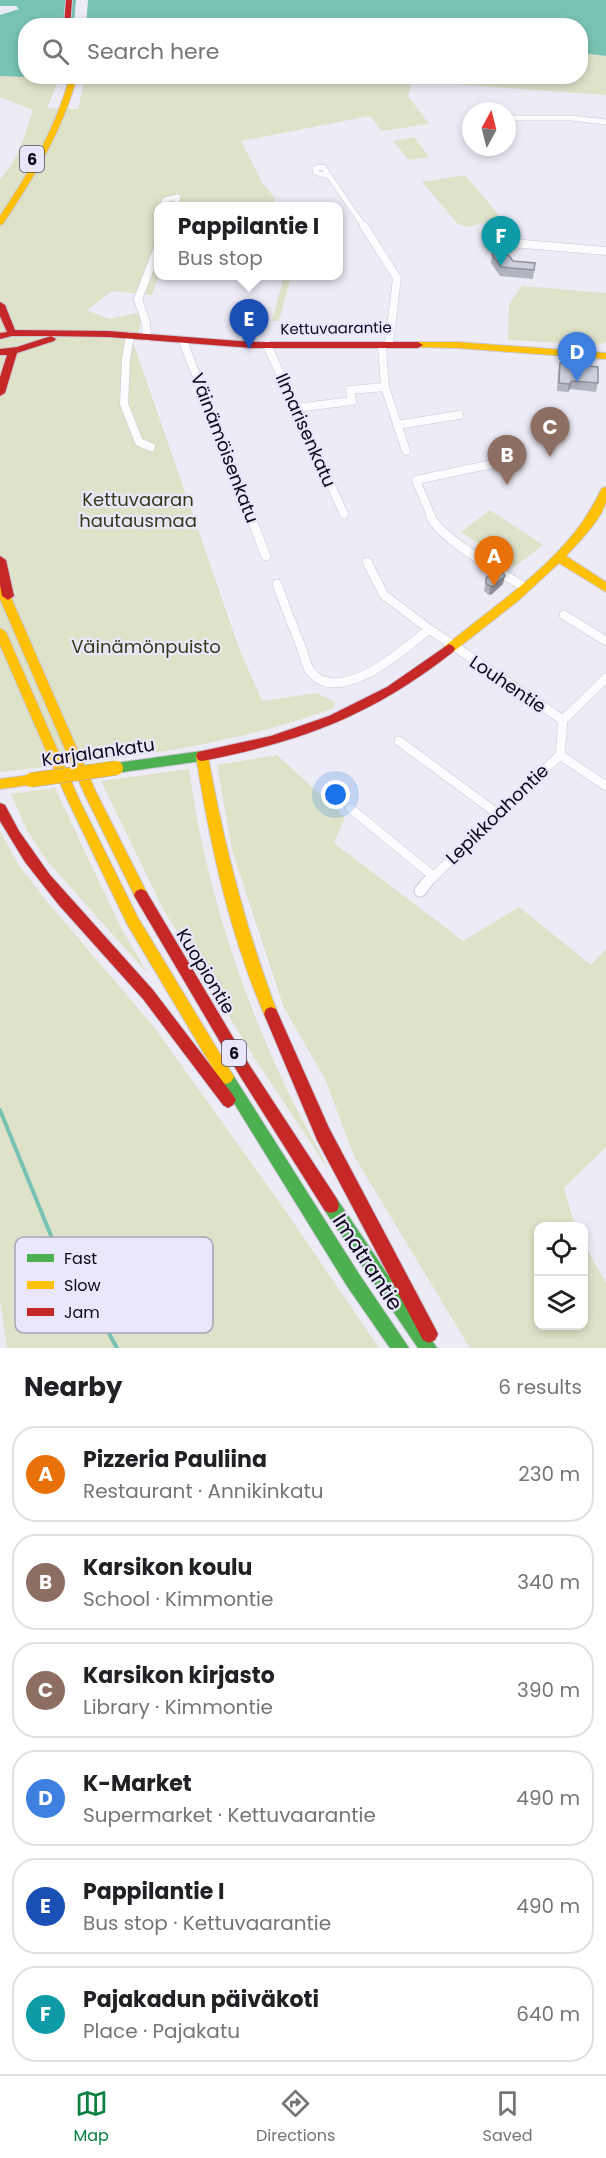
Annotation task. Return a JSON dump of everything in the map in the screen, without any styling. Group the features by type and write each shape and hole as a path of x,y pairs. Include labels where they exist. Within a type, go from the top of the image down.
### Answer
{"main road":[{"path":"68,18 69,0"},
{"path":"77,18 78,0"},
{"name":"6","path":"62,109 64,84"},
{"name":"6","path":"1,215 42,160 71,84"},
{"path":"0,232 1,215"},
{"path":"0,304 21,351 6,353 0,393"},
{"name":"Kettuvaarantie","path":"15,337 99,334 267,345 458,345 606,356"},
{"name":"Karjalankatu","path":"0,784 202,756 292,736 337,719 397,688 422,672 523,586 560,558 601,504 606,491"},
{"path":"560,558 606,588"},
{"path":"0,560 11,611"},
{"name":"Kuopiontie","path":"0,586 90,793 149,912 245,1071 371,1267 428,1348"},
{"name":"Kuopiontie","path":"0,632 73,799 132,920 302,1199"},
{"path":"202,756 208,804 227,888 268,1007 293,1068 350,1185 436,1348"},
{"path":"0,809 32,866 51,891 134,979 167,1018 302,1199"},
{"name":"Imatrantie","path":"302,1199 353,1280 400,1348"}],"street":[{"path":"516,118 571,118 606,122"},
{"path":"330,177 397,278 386,345 385,387 405,451"},
{"path":"164,202 178,198 177,202"},
{"path":"512,243 606,251"},
{"path":"147,337 146,323 138,299 154,258"},
{"path":"130,336 126,359 124,404 139,442 151,447"},
{"name":"Väinämöisenkatu","path":"183,341 266,556"},
{"name":"Ilmarisenkatu","path":"267,345 344,514"},
{"path":"296,408 352,400 350,390 385,387"},
{"path":"397,425 459,415"},
{"path":"502,462 416,480 434,522 444,534 523,586"},
{"name":"Louhentie","path":"367,562 384,595 453,646 563,720"},
{"path":"277,584 310,671 328,683 374,671 387,664 429,629"},
{"path":"564,615 606,640"},
{"path":"563,720 606,678"},
{"name":"Lepikkoahontie","path":"420,891 560,755 563,720"},
{"path":"399,741 498,814"},
{"path":"560,755 606,786"},
{"path":"350,808 433,876"}],"green space":[{"path":"588,54 606,56 606,95 454,84 588,84"},
{"path":"0,76 18,77 18,84 57,84 47,108 78,109 84,84 411,84 408,96 429,124 382,131 370,116 241,141 263,184 275,198 274,202 154,202 154,280 157,280 152,295 112,291 87,310 109,319 141,312 140,328 133,342 239,648 262,701 316,693 335,702 334,708 294,722 211,742 127,757 0,772 0,179 16,156 33,110 0,97"},
{"path":"414,137 429,157 409,160 393,141"},
{"path":"465,175 498,214 496,220 467,227 458,224 422,182"},
{"path":"283,280 290,280 279,321 272,321"},
{"path":"522,286 606,293 606,342 597,345 508,340 509,304"},
{"path":"490,510 543,545 514,567 461,532"},
{"path":"277,755 345,817 334,843 463,941 519,907 591,965 606,949 606,1147 564,1188 574,1222 534,1222 534,1330 588,1330 588,1251 606,1283 606,1348 470,1348 354,1156 325,1079 284,1008 232,850 217,765"},
{"path":"189,769 212,883 234,958 276,1066 330,1172 257,1062 163,909 101,781"},
{"path":"55,788 121,928 148,974 48,862 27,831 11,794"},
{"path":"0,831 18,864 44,898 154,1027 285,1210 379,1348 7,1348 0,1300"}],"shaded area":[{"path":"0,0 606,0 606,56 588,54 588,18 18,18 18,77 0,76 0,15 19,9 16,6 0,6"}],"pier":[{"path":"76,0 88,0 87,18 75,18"}],"building":[{"path":"505,251 513,261 535,263 534,270 501,267 492,254"},
{"path":"560,363 598,367 598,383 572,381 569,384 559,383"},
{"path":"495,570 503,572 505,576 490,586 486,583 486,578"}],"waterway":[{"path":"0,1110 52,1237"},
{"path":"109,1333 117,1348"}],"traffic: fast":[{"path":"116,768 202,756"},
{"path":"226,1077 353,1280 400,1348"},
{"path":"331,1205 428,1348"}],"traffic: slow":[{"path":"0,222 44,152 62,116 72,84"},
{"path":"418,345 457,345 606,356"},
{"path":"449,649 515,597 559,557 595,513 606,491"},
{"path":"560,558 606,588"},
{"path":"0,586 90,793 141,895"},
{"path":"0,632 73,799 132,920 226,1077"},
{"path":"202,756 229,887 248,951 271,1014"},
{"path":"31,780 116,768"},
{"path":"0,784 31,780"}],"traffic: jam":[{"path":"68,18 69,0"},
{"path":"0,305 12,333"},
{"path":"0,336 12,333 108,334 252,345 418,345"},
{"path":"0,352 51,339"},
{"path":"0,393 12,353"},
{"path":"0,560 8,596"},
{"path":"202,756 271,741 333,720 392,690 449,649"},
{"path":"0,809 14,835 46,879 148,994 228,1100"},
{"path":"141,895 245,1071 331,1205"},
{"path":"271,1014 323,1134 429,1334"}],"place":[{"name":"Pajakadun päiväkoti","path":"501,266"},
{"name":"Pappilantie I","path":"249,349"},
{"name":"K-Market","path":"577,382"},
{"name":"Karsikon kirjasto","path":"550,457"},
{"name":"Karsikon koulu","path":"507,485"},
{"name":"Pizzeria Pauliina","path":"494,586"}],"park label":[{"name":"Kettuvaaran hautausmaa","path":"138,509"},
{"name":"Väinämönpuisto","path":"146,646"}]}
